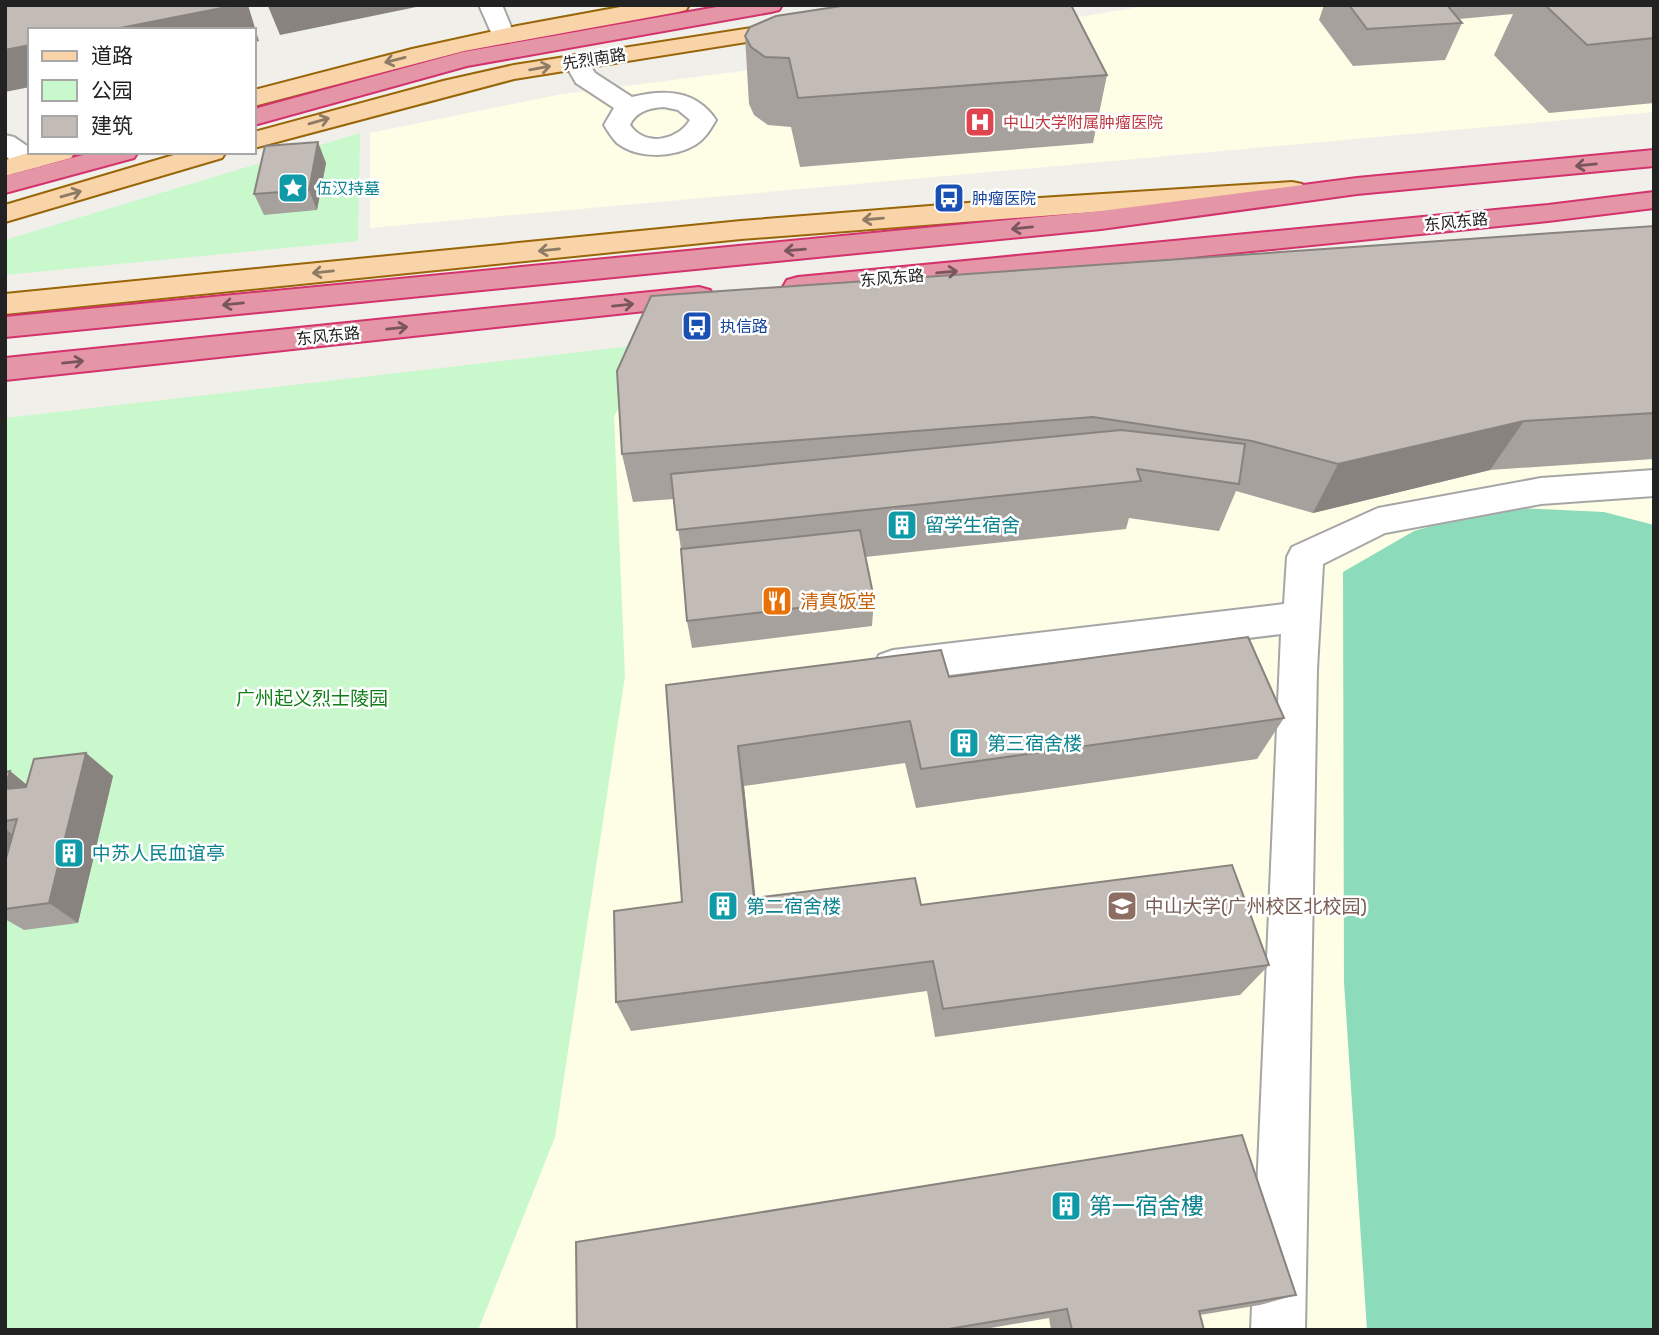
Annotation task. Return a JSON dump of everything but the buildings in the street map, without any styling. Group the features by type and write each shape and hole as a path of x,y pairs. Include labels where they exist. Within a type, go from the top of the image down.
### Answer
{"highway":[{"path":"256,116 463,59 569,38 771,5"},
{"path":"5,185 118,154"},
{"path":"5,327 1101,220 1357,186 1654,158"},
{"name":"东风东路","path":"774,289 1548,213 1654,200"},
{"name":"东风东路","path":"5,369 722,295"}],"main road":[{"path":"256,97 321,78 502,34 678,5"},
{"name":"先烈南路","path":"256,139 452,86 576,62 817,24"},
{"path":"18,165 55,154"},
{"path":"5,214 206,154"},
{"path":"5,304 754,229 993,209 1357,186"}],"street":[{"path":"491,5 502,34"},
{"path":"576,62 585,78 630,107"},
{"path":"5,143 18,165"},
{"path":"1278,1330 1305,557 1378,521 1541,491 1654,483"},
{"path":"859,670 1301,617"}],"shaded area":[{"name":"中山大学附属肿瘤医院","path":"1152,5 1654,5 1654,112 370,228 370,133 562,94 781,66"},
{"name":"中山大学(广州校区北校园)","path":"1654,251 1654,1330 478,1330 555,1137 617,505 614,417 649,344"}],"green space":[{"path":"360,133 358,241 5,275 5,240"},
{"name":"广州起义烈士陵园","path":"649,344 614,417 625,676 555,1137 478,1330 5,1330 5,418"},
{"path":"1498,507 1604,512 1654,525 1654,1330 1367,1330 1344,982 1343,572 1414,531"}],"place":[{"name":"中山大学附属肿瘤医院","path":"980,122"},
{"name":"伍汉持墓","path":"293,188"},
{"name":"肿瘤医院","path":"949,198"},
{"name":"执信路","path":"697,326"},
{"name":"留学生宿舍","path":"902,525"},
{"name":"清真饭堂","path":"777,601"},
{"name":"第三宿舍楼","path":"964,743"},
{"name":"中苏人民血谊亭","path":"69,853"},
{"name":"第二宿舍楼","path":"723,906"},
{"name":"中山大学(广州校区北校园)","path":"1122,906"},
{"name":"第一宿舍樓","path":"1066,1206"}]}
